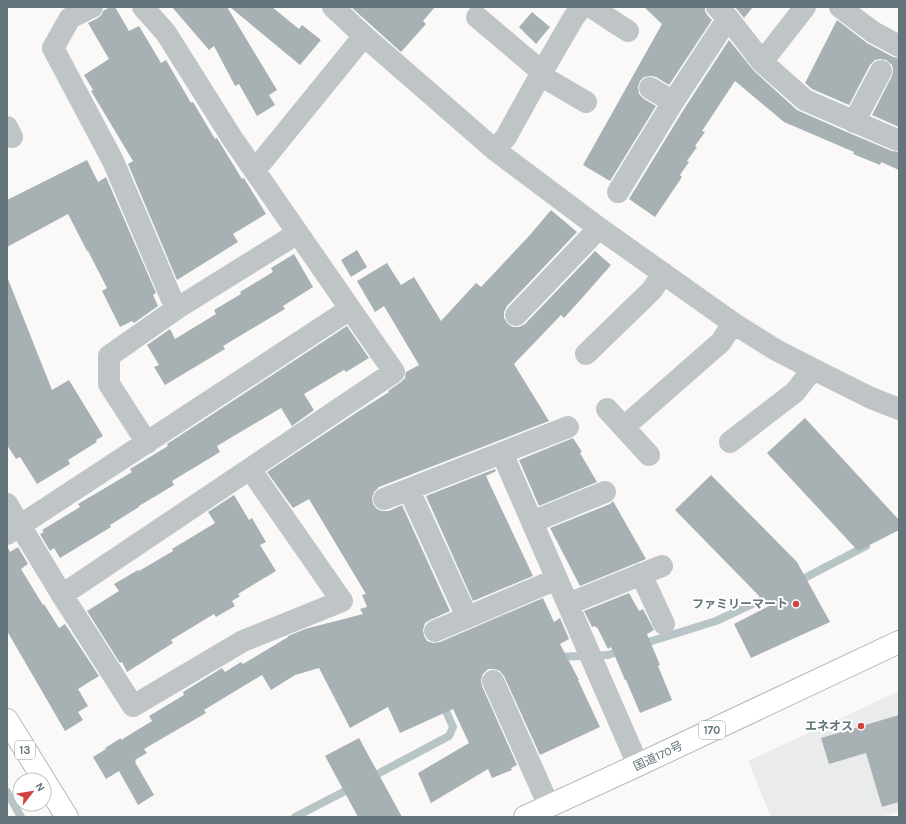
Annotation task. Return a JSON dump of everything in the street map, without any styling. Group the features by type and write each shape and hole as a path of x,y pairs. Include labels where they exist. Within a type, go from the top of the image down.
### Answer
{"main road":[{"name":"国道170号","path":"525,817 899,642"},
{"name":"13","path":"7,720 39,772"},
{"name":"13","path":"52,793 67,817"}],"street":[{"path":"92,7 70,18 53,48 113,161 176,308"},
{"path":"62,595 394,372 232,138 166,33 143,7"},
{"path":"333,7 364,36 495,150 599,228 733,323 776,350 871,398 899,409"},
{"path":"495,150 506,137 541,73 582,7"},
{"path":"591,7 628,31"},
{"path":"762,62 805,7"},
{"path":"840,7 874,32 899,46"},
{"path":"618,192 673,102 722,13 762,62 805,100 897,140"},
{"path":"477,17 541,73 586,102"},
{"path":"254,170 364,36"},
{"path":"854,122 881,71"},
{"path":"650,88 673,102"},
{"path":"516,315 599,228"},
{"path":"147,443 109,384 109,356 176,308 298,233"},
{"path":"586,354 652,290 663,273"},
{"path":"14,530 350,309"},
{"path":"624,427 721,342 733,323"},
{"path":"730,442 795,392 813,369"},
{"path":"607,409 649,455"},
{"path":"384,499 568,427"},
{"path":"502,453 638,765"},
{"path":"7,504 14,530 62,595 133,706 243,641 342,601 250,469"},
{"path":"409,490 467,618"},
{"path":"532,522 605,492"},
{"path":"568,604 662,566"},
{"path":"641,574 664,624"},
{"path":"435,631 557,579"},
{"path":"493,681 549,806"}],"shaded area":[{"name":"エネオス","path":"899,691 899,812 879,817 771,817 748,761"}],"building":[{"path":"110,7 115,7 129,31 139,26 161,63 166,60 191,103 193,102 215,139 217,138 242,179 244,178 266,214 233,234 238,242 177,280 128,164 133,161 91,91 93,90 84,75 109,59 88,23 98,18 103,11"},
{"path":"172,7 227,7 277,90 269,95 275,105 257,116 239,84 235,86 214,46 209,50"},
{"path":"230,7 272,7 299,29 302,25 321,40 300,65"},
{"path":"351,7 435,7 423,21 426,24 401,52"},
{"path":"644,7 705,7 705,11 712,20 669,85 656,77 651,76 644,77 640,81 638,87 639,94 644,99 656,106 610,181 583,165 662,24"},
{"path":"735,7 753,7 744,18"},
{"path":"532,12 550,27 536,44 519,27"},
{"path":"837,20 867,43 893,57 899,58 899,127 872,115 892,76 892,65 886,60 875,60 870,65 849,105 812,89 805,83"},
{"path":"729,40 754,71 797,110 892,151 899,152 899,170 881,162 880,165 853,154 854,152 784,122 735,81 702,131 705,132 687,161 689,162 680,175 682,177 655,217 629,199 684,109"},
{"path":"87,160 98,182 106,177 156,293 153,295 158,306 134,323 132,321 120,327 102,291 107,288 68,214 7,247 7,200"},
{"path":"551,210 577,232 507,306 504,312 504,318 508,324 513,327 519,327 525,324 595,251 611,265 564,318 561,315 514,364 549,421 379,487 374,492 372,498 373,504 377,509 382,511 389,511 402,505 450,611 425,623 423,630 427,641 433,643 440,642 543,598 554,622 560,618 569,639 560,644 579,680 600,727 540,755 504,676 500,671 488,669 483,674 481,680 482,686 517,765 511,768 512,770 492,778 488,769 431,803 418,773 469,743 453,709 400,733 388,707 350,728 319,668 295,675 271,690 262,675 204,710 206,713 144,749 147,753 135,760 135,762 154,795 138,805 119,771 106,779 93,757 121,738 121,740 152,721 149,716 184,695 183,692 222,668 225,672 241,662 243,664 288,636 305,629 363,614 360,609 367,607 362,595 366,594 309,499 293,508 267,472 389,392 388,391 405,378 406,372 419,365 384,306 375,312 357,281 387,263 401,285 414,277 441,321 476,283 481,287 529,236"},
{"path":"357,250 367,267 351,277 341,260"},
{"path":"294,254 313,287 283,306 285,309 223,346 225,349 165,385 154,367 159,365 147,345 170,329 175,339 216,314 214,310 273,272 271,268"},
{"path":"7,279 52,390 69,380 103,436 96,440 97,442 68,460 70,464 37,484 20,457 16,459 7,445"},
{"path":"347,326 369,358 346,372 344,370 304,394 314,410 292,426 281,408 217,446 220,452 172,481 174,485 110,525 111,527 60,558 54,548 50,551 40,534 44,532 42,530 80,507 78,504 132,472 130,469 168,446 167,444"},
{"path":"805,418 899,520 899,530 858,551 767,453"},
{"path":"573,438 597,482 539,506 519,460"},
{"path":"495,469 496,471 486,476 533,576 473,601 426,496"},
{"path":"711,475 797,562 830,622 751,658 734,624 769,606 675,510"},
{"path":"234,495 249,520 252,518 266,542 260,545 276,571 238,594 240,596 232,601 235,606 216,617 214,614 171,640 173,643 127,672 122,662 120,663 87,611 119,591 114,584 173,551 172,549 215,523 208,512"},
{"path":"613,501 646,559 580,586 550,528 610,504"},
{"path":"7,546 10,552 18,547 28,564 21,569 43,605 44,604 59,628 65,624 99,676 78,689 88,706 78,712 83,720 65,731 7,631"},
{"path":"629,593 639,611 643,609 654,630 647,634 672,700 640,713 611,647 608,649 597,627 592,627 584,611"},
{"path":"899,715 899,802 882,807 866,753 829,764 821,738"},
{"path":"359,738 402,817 358,817 325,756"}],"waterway":[{"path":"797,582 866,546"},
{"path":"639,645 716,621 772,595"},
{"path":"557,657 608,655 623,650"},
{"path":"370,778 449,736 453,727 442,702"},
{"path":"295,817 353,787"},
{"path":"7,792 21,817"}],"place":[{"name":"ファミリーマート","path":"796,604"},
{"name":"エネオス","path":"861,726"}]}
